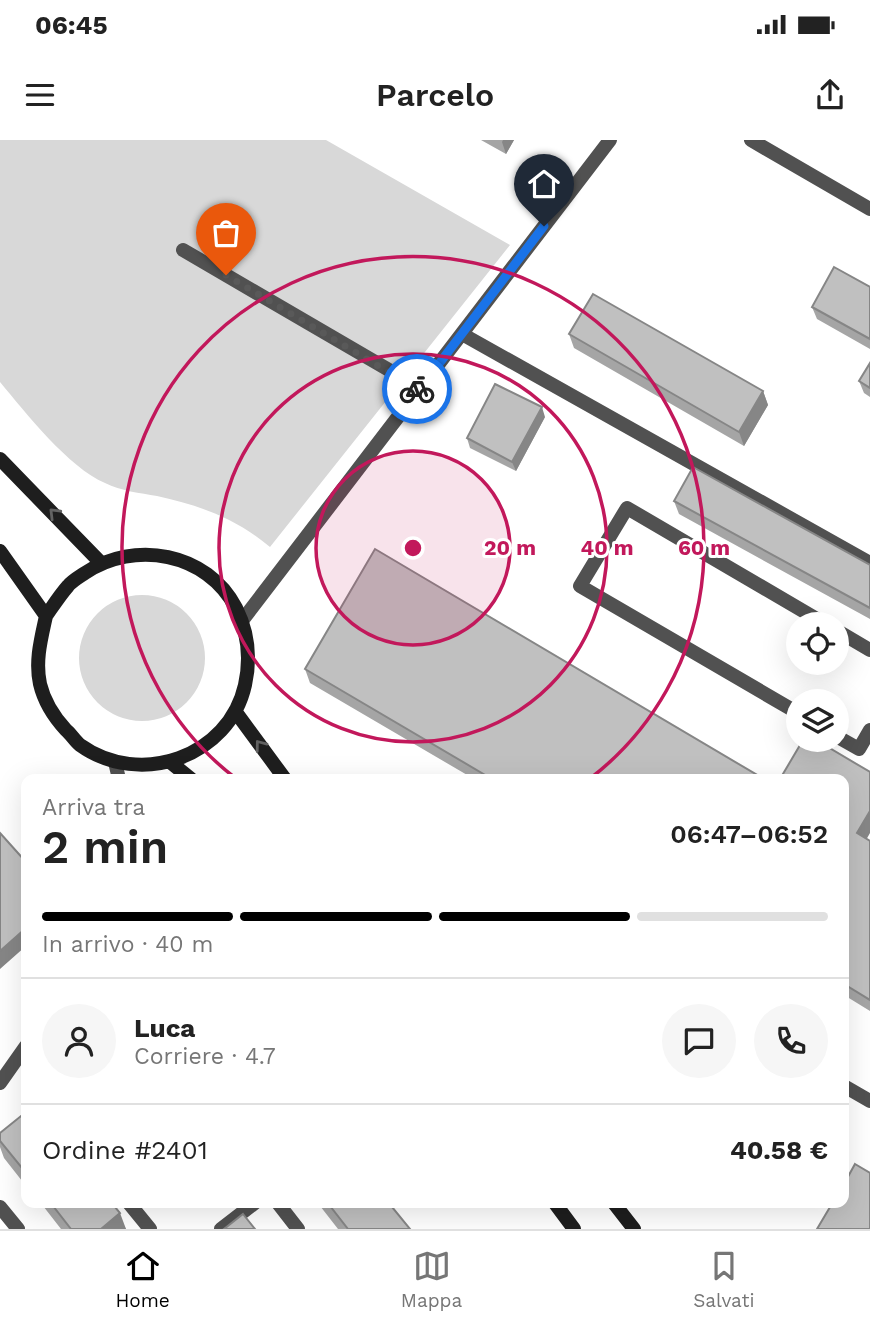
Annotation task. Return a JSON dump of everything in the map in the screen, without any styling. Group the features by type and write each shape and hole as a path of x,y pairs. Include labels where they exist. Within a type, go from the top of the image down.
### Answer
{"main road":[{"path":"0,459 101,563"},
{"path":"0,551 47,616"},
{"path":"130,554 161,555 191,564 216,582 235,606 241,622 246,635 249,666 243,696 228,723 207,744 181,758 148,766 115,762 80,745 54,716 40,685 38,650 47,616 68,584 101,563 130,554"},
{"path":"235,711 281,774"},
{"path":"169,761 185,774"},
{"path":"559,1208 575,1229"},
{"path":"618,1208 634,1229"}],"street":[{"path":"241,622 610,140"},
{"path":"751,140 870,209"},
{"path":"183,250 419,390"},
{"path":"462,334 870,563"},
{"path":"786,706 580,586 627,508 805,612"},
{"path":"849,638 870,650"},
{"path":"849,743 859,749 870,730"},
{"path":"115,762 118,774"},
{"path":"0,1083 21,1053"},
{"path":"849,1089 870,1101"},
{"path":"0,1207 18,1229"},
{"path":"133,1208 150,1229"},
{"path":"221,1229 248,1208"},
{"path":"282,1208 298,1229"}],"shaded area":[{"path":"0,140 326,140 510,245 270,547 244,528 217,514 173,500 117,488 91,476 48,438 0,382"},
{"path":"142,595 166,599 187,613 201,634 205,658 201,682 187,703 166,717 142,721 118,717 97,703 83,682 79,658 83,634 97,613 118,599"}],"building":[{"path":"834,267 870,287 870,339 812,307"},
{"path":"593,294 763,391 739,432 569,334"},
{"path":"870,363 870,388 859,381"},
{"path":"495,384 542,407 512,462 467,438"},
{"path":"693,467 870,565 870,608 674,501"},
{"path":"375,549 756,774 484,774 305,669"},
{"path":"796,752 836,752 870,772 870,811 857,833 870,841 870,1000 849,987 849,774 783,774"},
{"path":"0,833 21,856 21,932 0,951"},
{"path":"21,1116 21,1167 0,1141 0,1133"},
{"path":"855,1164 870,1173 870,1229 817,1229 829,1208 849,1208 849,1175"},
{"path":"55,1208 116,1208 120,1213 101,1229 71,1229"},
{"path":"332,1208 393,1208 410,1229 348,1229"},
{"path":"243,1214 255,1229 224,1229"}],"way so far":[{"path":"226,275 401,377 417,389"}],"route":[{"path":"417,389 419,390 544,226"}]}
